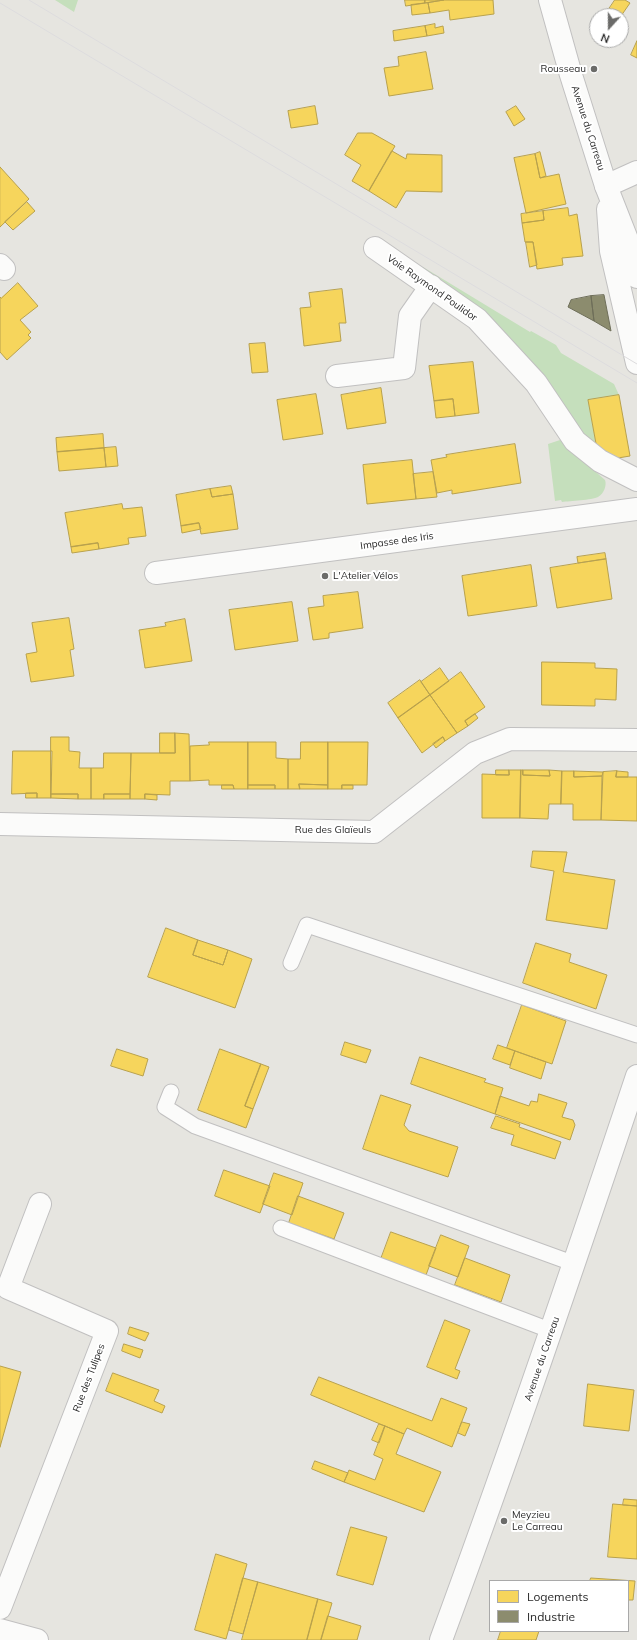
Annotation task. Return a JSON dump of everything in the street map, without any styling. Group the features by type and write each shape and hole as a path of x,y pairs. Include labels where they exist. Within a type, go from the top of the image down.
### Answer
{"street":[{"name":"Avenue du Carreau","path":"550,0 571,75 606,186 630,247 637,277"},
{"path":"606,186 637,172"},
{"name":"Avenue du Carreau","path":"606,186 611,251 637,363"},
{"name":"Voie Raymond Poulidor","path":"375,248 477,319 536,383 575,441 600,461 637,480"},
{"path":"337,376 404,368 410,316 431,286"},
{"name":"Impasse des Iris","path":"156,573 637,509"},
{"name":"Rue des Glaïeuls","path":"0,824 374,832 475,753 510,739 637,740"},
{"name":"Avenue du Carreau","path":"441,1640 488,1514 552,1331 637,1076"},
{"name":"Rue des Tulipes","path":"0,1608 107,1331 8,1288 40,1204"},
{"path":"0,1630 37,1640"}],"lane":[{"path":"291,963 308,925 637,1035"},
{"path":"171,1092 165,1107 195,1126 575,1264"},
{"path":"281,1228 552,1331"}],"green space":[{"path":"55,0 78,0 74,12"},
{"path":"423,267 530,332 531,331 556,345 561,353 614,384 619,395 588,400 597,449 576,433 563,404 529,361 422,271"},
{"path":"560,440 605,480 606,484 600,496 586,500 562,502 561,500 555,501 548,444"}],"building: Logements":[{"path":"405,0 425,0 425,3 406,6"},
{"path":"425,0 444,0 425,3"},
{"path":"444,0 493,0 494,14 450,20 449,10 430,13 428,3"},
{"path":"615,0 625,0 630,3 627,8 610,8"},
{"path":"428,3 430,13 412,15 411,5"},
{"path":"435,24 435,28 443,26 444,33 427,36 425,26"},
{"path":"425,26 427,36 394,41 393,31"},
{"path":"637,41 637,58 631,55"},
{"path":"426,52 433,89 389,96 384,68 399,66 398,57"},
{"path":"315,106 318,124 291,128 288,111"},
{"path":"516,106 525,119 514,126 506,112"},
{"path":"358,133 372,133 395,146 369,191 352,181 361,165 345,155"},
{"path":"392,151 406,159 407,154 442,155 442,192 406,191 396,208 369,191"},
{"path":"540,152 546,176 540,178 535,154"},
{"path":"535,154 540,178 559,174 566,204 526,213 514,158"},
{"path":"0,167 29,199 0,227"},
{"path":"27,202 35,211 13,230 5,222"},
{"path":"568,208 569,216 577,214 583,256 562,258 563,265 537,269 533,242 525,242 522,223 544,220 543,211"},
{"path":"543,211 544,220 522,223 521,214"},
{"path":"526,242 533,242 537,265 530,267"},
{"path":"18,283 38,306 20,320 31,332 28,335 31,338 7,360 0,352 0,297 1,298"},
{"path":"342,289 346,323 339,323 341,341 304,346 300,308 311,307 309,293"},
{"path":"265,343 268,372 252,373 249,344"},
{"path":"473,362 479,413 455,416 453,399 434,401 429,366"},
{"path":"381,388 386,423 347,429 341,395"},
{"path":"316,394 323,434 283,440 277,400"},
{"path":"619,395 630,456 612,459 597,449 588,400"},
{"path":"453,399 455,416 436,418 434,401"},
{"path":"103,434 104,448 57,452 56,438"},
{"path":"515,444 521,483 452,494 452,490 437,493 431,460 447,457 446,455"},
{"path":"116,447 118,466 106,467 104,448"},
{"path":"104,448 106,467 59,471 57,452"},
{"path":"412,460 416,499 367,504 363,465"},
{"path":"433,472 437,497 416,499 413,474"},
{"path":"231,486 233,494 212,497 210,489"},
{"path":"210,489 212,497 233,494 238,529 201,534 199,523 181,526 176,495"},
{"path":"122,504 123,509 142,507 146,536 128,538 129,544 99,549 98,543 71,547 65,513"},
{"path":"199,523 201,529 182,533 181,526"},
{"path":"98,543 99,549 72,553 71,547"},
{"path":"605,553 606,559 578,563 577,557"},
{"path":"606,559 612,599 557,608 550,568"},
{"path":"531,565 537,606 468,616 462,576"},
{"path":"358,592 363,628 329,633 329,638 313,640 308,608 324,606 323,596"},
{"path":"292,602 298,641 235,650 229,610"},
{"path":"69,618 74,649 70,650 74,676 31,682 26,654 37,652 32,623"},
{"path":"185,619 192,661 145,668 139,630 166,626 165,623"},
{"path":"542,662 595,663 595,668 617,669 616,700 595,699 595,706 542,705"},
{"path":"440,668 449,681 430,695 421,682"},
{"path":"461,672 485,707 465,721 468,726 457,733 430,695"},
{"path":"420,680 430,695 398,718 388,703"},
{"path":"430,695 457,733 445,741 443,737 422,753 398,718"},
{"path":"475,714 478,718 468,726 465,721"},
{"path":"160,733 175,733 175,753 160,753"},
{"path":"175,733 189,734 190,781 170,781 170,795 145,794 145,799 130,799 131,753 175,753"},
{"path":"51,737 69,737 69,751 80,752 79,768 91,768 91,799 78,799 78,794 51,794"},
{"path":"443,737 445,741 436,748 433,744"},
{"path":"209,742 248,742 248,789 234,789 233,785 209,785 209,780 190,781 190,746 209,745"},
{"path":"248,742 276,742 276,758 288,759 288,789 275,789 275,785 248,785"},
{"path":"301,742 328,742 328,785 299,784 300,789 288,789 288,759 300,759"},
{"path":"328,742 368,742 367,785 342,785 342,789 328,789"},
{"path":"13,751 52,751 51,798 37,798 37,793 12,794"},
{"path":"104,753 131,753 130,794 104,794 104,799 91,799 91,768 103,768"},
{"path":"496,770 509,770 509,775 496,775"},
{"path":"509,770 521,770 520,818 482,818 482,774 509,775"},
{"path":"521,770 523,770 523,775 550,776 549,770 562,771 561,804 549,804 548,819 520,818"},
{"path":"523,770 549,770 550,776 523,775"},
{"path":"562,771 574,771 574,777 602,776 601,820 573,820 573,804 561,804"},
{"path":"574,771 603,772 602,776 574,777"},
{"path":"617,771 628,772 628,777 616,777"},
{"path":"617,771 616,777 637,777 637,821 601,820 603,772"},
{"path":"299,784 328,785 328,789 300,789"},
{"path":"222,785 233,785 234,789 222,789"},
{"path":"248,785 275,785 275,789 248,789"},
{"path":"342,785 353,785 353,789 342,789"},
{"path":"26,793 37,793 37,798 26,798"},
{"path":"51,794 78,794 78,799 51,798"},
{"path":"104,794 130,794 130,799 104,799"},
{"path":"145,794 157,795 157,800 145,799"},
{"path":"533,851 567,852 563,872 615,880 607,929 546,920 554,871 531,867"},
{"path":"166,928 198,940 193,955 223,965 228,950 252,959 235,1008 148,977"},
{"path":"198,940 228,950 223,965 193,955"},
{"path":"536,943 571,954 569,962 607,975 596,1009 523,983"},
{"path":"522,1005 566,1021 552,1064 507,1048"},
{"path":"345,1042 371,1050 366,1063 341,1055"},
{"path":"498,1045 515,1051 510,1065 493,1059"},
{"path":"117,1049 148,1059 143,1076 111,1066"},
{"path":"220,1049 261,1064 245,1106 253,1109 246,1128 198,1110"},
{"path":"515,1051 546,1062 541,1079 510,1068"},
{"path":"420,1057 486,1079 484,1082 503,1088 495,1114 411,1084"},
{"path":"261,1064 269,1067 253,1109 245,1106"},
{"path":"539,1094 567,1103 562,1117 573,1120 575,1125 570,1140 495,1114 500,1096 529,1106 531,1101 537,1102"},
{"path":"381,1095 411,1105 404,1125 409,1131 458,1147 448,1177 363,1149"},
{"path":"496,1116 520,1124 519,1127 561,1142 555,1159 511,1145 514,1135 491,1128"},
{"path":"224,1170 270,1186 260,1213 215,1196"},
{"path":"274,1173 303,1183 292,1215 263,1204"},
{"path":"298,1196 344,1213 334,1239 289,1223"},
{"path":"391,1232 436,1248 426,1275 381,1259"},
{"path":"441,1235 469,1246 458,1277 429,1266"},
{"path":"465,1258 510,1275 501,1302 455,1285"},
{"path":"445,1320 470,1330 455,1369 460,1371 457,1379 427,1367"},
{"path":"130,1327 149,1333 145,1341 128,1334"},
{"path":"124,1344 143,1350 140,1358 122,1351"},
{"path":"0,1366 21,1372 0,1447"},
{"path":"113,1373 159,1390 154,1401 165,1406 162,1413 106,1391"},
{"path":"319,1377 432,1421 441,1398 467,1408 452,1447 407,1428 404,1434 311,1395"},
{"path":"588,1384 634,1390 629,1431 584,1426"},
{"path":"462,1422 470,1424 465,1436 458,1433"},
{"path":"379,1424 385,1426 379,1443 372,1440"},
{"path":"385,1426 404,1434 396,1454 441,1472 424,1512 344,1482 349,1470 375,1480 383,1459 374,1455"},
{"path":"315,1461 348,1473 344,1482 312,1469"},
{"path":"624,1499 637,1500 637,1506 623,1505"},
{"path":"613,1504 637,1506 637,1559 608,1557"},
{"path":"351,1527 387,1537 373,1585 337,1575"},
{"path":"216,1554 247,1564 226,1639 195,1630"},
{"path":"243,1578 258,1582 243,1634 229,1630"},
{"path":"591,1578 620,1580 590,1580"},
{"path":"629,1581 635,1581 633,1600 629,1600"},
{"path":"258,1582 318,1599 307,1640 242,1640"},
{"path":"318,1599 332,1603 321,1640 307,1640"},
{"path":"328,1616 361,1626 357,1640 321,1640"},
{"path":"501,1632 539,1632 536,1640 498,1640"}],"building: Industrie":[{"path":"604,295 611,331 594,321 591,296"},
{"path":"591,296 594,321 568,307 571,300"}],"tram line":[{"path":"29,0 637,364"},
{"path":"0,3 637,383"}],"place":[{"name":"Rousseau","path":"594,69"},
{"name":"L'Atelier Vélos","path":"325,576"},
{"name":"Meyzieu Le Carreau","path":"504,1521"}]}
